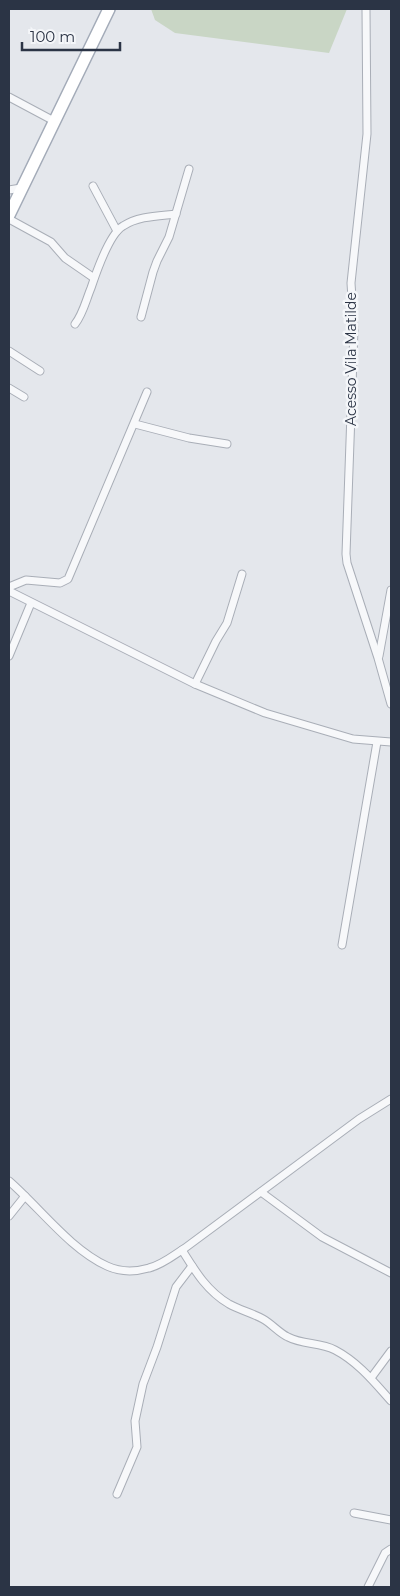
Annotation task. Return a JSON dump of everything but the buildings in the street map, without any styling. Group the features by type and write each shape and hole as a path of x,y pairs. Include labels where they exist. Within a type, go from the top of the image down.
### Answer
{"main road":[{"path":"9,215 109,9"}],"street":[{"name":"Acesso Vila Matilde","path":"366,9 367,134 351,283 354,329 346,554 347,563 391,704"},
{"path":"9,97 54,121"},
{"path":"141,317 153,272 169,236 189,169"},
{"path":"93,186 117,231"},
{"path":"9,190 21,188"},
{"path":"75,324 84,308 94,278 117,231 124,225 143,218 176,214"},
{"path":"9,219 51,242 65,258 94,278"},
{"path":"9,350 40,371"},
{"path":"9,388 24,397"},
{"path":"9,587 26,580 60,583 68,580 147,392"},
{"path":"135,424 189,438 227,444"},
{"path":"195,684 230,614 242,574"},
{"path":"378,658 391,590"},
{"path":"9,591 195,684 265,713 353,739 391,742"},
{"path":"9,656 31,603"},
{"path":"342,945 377,742"},
{"path":"9,1181 70,1240 90,1256 108,1266 121,1270 150,1268 182,1250 359,1119 390,1100 391,1092"},
{"path":"261,1192 322,1237 391,1273"},
{"path":"9,1216 25,1196"},
{"path":"182,1250 209,1289 229,1304 264,1320 288,1337 301,1342 325,1345 335,1350 353,1361 391,1401"},
{"path":"117,1494 137,1447 135,1421 143,1384 158,1347 176,1287 192,1266"},
{"path":"371,1378 391,1351"},
{"path":"354,1513 391,1520"},
{"path":"368,1587 385,1553 391,1549"}],"green space":[{"path":"151,9 347,9 329,53 175,33 155,20"}]}
